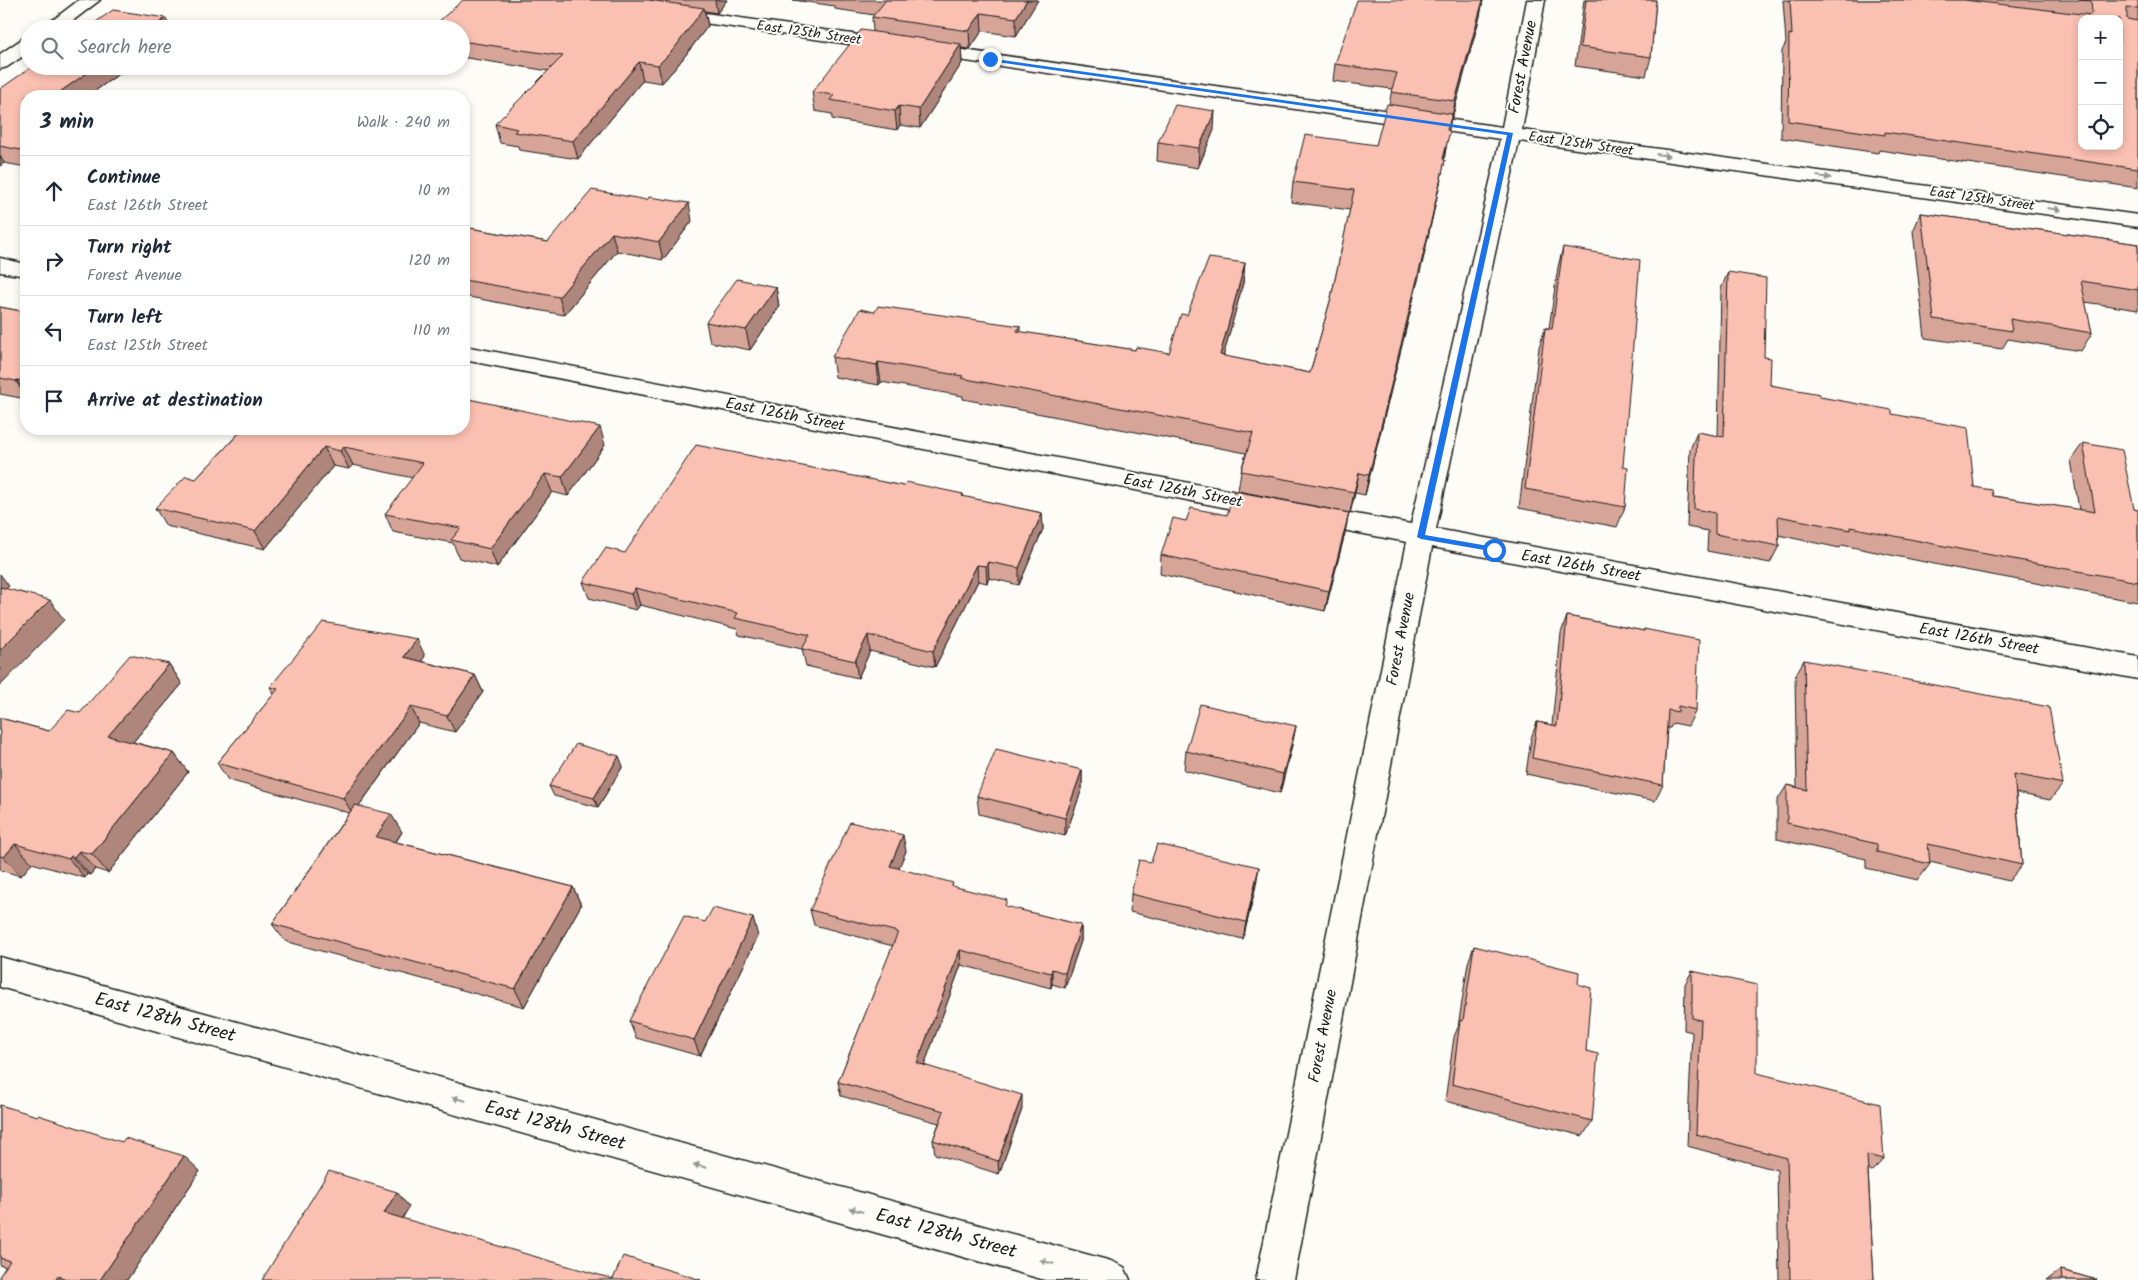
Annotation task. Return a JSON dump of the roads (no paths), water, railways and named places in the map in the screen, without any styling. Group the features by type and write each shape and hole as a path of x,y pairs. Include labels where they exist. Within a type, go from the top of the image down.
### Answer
{"street":[{"path":"63,20 91,0"},
{"name":"Forest Avenue","path":"1275,1280 1421,537 1510,134 1536,0"},
{"name":"East 125th Street","path":"648,10 1510,134 2138,221"},
{"path":"0,63 20,49"},
{"path":"0,265 20,269"},
{"name":"East 126th Street","path":"470,355 1421,537 2138,668"},
{"name":"East 128th Street","path":"0,972 1111,1280"}]}
